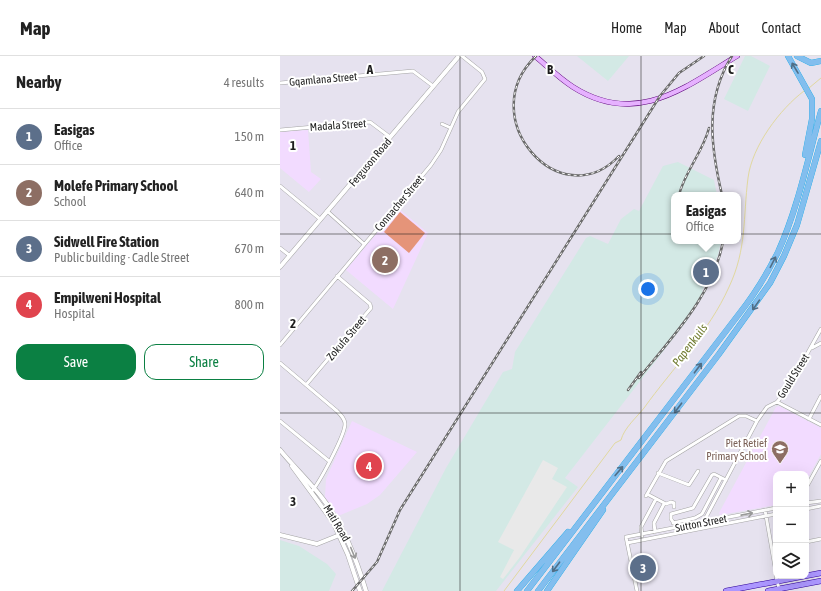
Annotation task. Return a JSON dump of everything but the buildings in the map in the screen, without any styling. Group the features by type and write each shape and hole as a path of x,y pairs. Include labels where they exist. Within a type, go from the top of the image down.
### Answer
{"highway":[{"path":"788,56 803,80 812,99 812,119 798,192"},
{"path":"797,56 812,63 821,62"},
{"path":"527,591 755,292 778,251 795,204 821,111"},
{"path":"809,186 821,141"},
{"path":"538,591 762,296 784,256 821,148"},
{"path":"547,591 632,468"},
{"path":"518,591 606,486"}],"main road":[{"path":"535,56 579,90 601,100 626,104 646,102 676,94 738,56"},
{"path":"809,575 821,574"},
{"path":"726,591 773,578"},
{"path":"768,591 821,581"}],"street":[{"name":"Ferguson Road","path":"280,267 458,56"},
{"name":"Connacher Street","path":"280,345 436,158 458,112 485,79 482,72 462,56"},
{"name":"Gqamlana Street","path":"280,83 413,72 433,86"},
{"name":"Madala Street","path":"280,130 370,122 390,138"},
{"path":"442,124 451,128"},
{"path":"280,186 320,219"},
{"path":"327,211 364,244"},
{"path":"280,248 289,255"},
{"name":"Zokufa Street","path":"306,385 371,308 370,304 337,276"},
{"name":"Gould Street","path":"703,523 757,421 767,407 777,402 790,386 821,329"},
{"path":"811,348 821,344"},
{"path":"280,363 337,411 343,419 344,429 329,461 312,490"},
{"path":"809,419 821,396"},
{"path":"777,402 821,425"},
{"path":"674,507 675,504 672,502 664,504 646,495 666,461 738,416 746,416 757,421"},
{"path":"280,421 329,461"},
{"name":"Mati Road","path":"280,450 312,490 342,534 355,558 366,591"},
{"path":"809,483 821,461"},
{"path":"658,473 689,485 698,471"},
{"path":"673,528 671,514 693,508 712,475 714,474 726,480"},
{"path":"673,522 696,518 702,514 721,478"},
{"path":"643,540 641,526 656,499"},
{"path":"809,503 821,501"},
{"path":"654,532 654,523 664,504"},
{"path":"809,508 821,506"},
{"name":"Sutton Street","path":"773,509 626,537 627,543 773,515"},
{"path":"765,510 773,544"},
{"path":"718,520 719,526"},
{"path":"692,525 693,530"},
{"path":"280,535 317,544 342,534"},
{"name":"Mati Road","path":"342,534 360,591"},
{"path":"809,541 821,539"},
{"path":"627,543 636,591"},
{"path":"777,579 779,590"}],"shaded area":[{"path":"577,56 629,56 608,81"},
{"path":"745,56 751,56 770,66 748,111 724,99"},
{"path":"308,130 311,172 321,179 309,192 280,168 280,132"},
{"path":"678,162 714,180 716,192 671,192 671,244 720,244 718,255 702,291 705,293 686,322 565,478 578,487 496,591 382,591 446,468 503,372 512,369 515,352 586,238 590,236 608,244 621,219 634,209 639,211 663,166"},
{"path":"398,208 428,233 393,309 346,270"},
{"path":"400,212 425,233 409,253 384,232"},
{"name":"Piet Retief Primary School","path":"779,406 821,428 821,454 809,476 809,471 773,471 773,506 720,515 719,513 776,407"},
{"path":"352,421 417,452 380,495 367,504 338,516 325,497 326,479"},
{"path":"543,460 558,468 552,479 567,487 520,557 503,579 500,577 514,550 498,542"},
{"path":"280,540 299,546 327,564 336,574 329,591 280,591"}],"waterway":[{"name":"Papenkuils","path":"809,88 821,78"},
{"name":"Papenkuils","path":"504,591 615,443 621,440 628,427 690,350 721,304 735,273 742,246 746,192 755,153 768,129 786,108 804,91"}],"railway":[{"path":"536,56 519,80 514,106 519,131 531,152 550,168 572,175 596,172 619,156"},
{"path":"352,591 377,562 400,510 660,96 679,73 704,56"},
{"path":"721,192 715,160 712,124 717,90 723,73 732,56"},
{"path":"680,192 685,178 703,145 709,128"},
{"path":"639,378 678,331 701,297 711,279 722,244"},
{"path":"628,390 641,372"}],"place":[{"name":"Molefe Primary School","path":"385,260"},
{"name":"Easigas","path":"706,272"},
{"name":"Piet Retief Primary School","path":"780,464"},
{"name":"Empilweni Hospital","path":"369,466"},
{"name":"Sidwell Fire Station","path":"643,568"}]}
